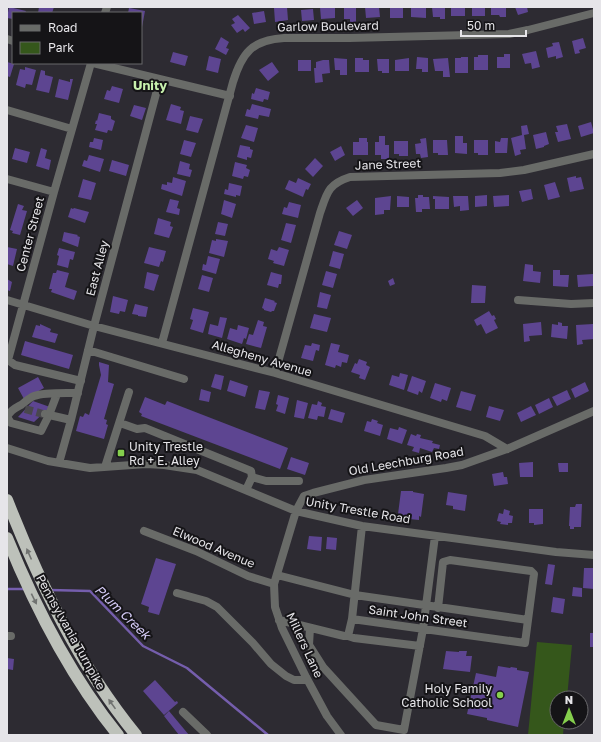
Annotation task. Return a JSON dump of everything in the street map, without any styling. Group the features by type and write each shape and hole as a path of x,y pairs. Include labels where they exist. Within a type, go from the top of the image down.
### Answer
{"highway":[{"name":"Pennsylvania Turnpike","path":"7,500 47,594 68,633 98,682 136,735"},
{"name":"Pennsylvania Turnpike","path":"7,538 28,586 54,637 86,690 118,735"}],"street":[{"name":"Garlow Boulevard","path":"162,343 239,64 252,47 261,42 276,38 509,34 594,13"},
{"name":"Center Street","path":"81,381 15,365 10,363 8,360 54,192 92,64"},
{"path":"96,64 230,96"},
{"name":"East Alley","path":"59,463 160,79"},
{"path":"7,110 72,129"},
{"name":"Jane Street","path":"275,374 320,213 328,193 335,183 350,177 500,173 524,170 594,154"},
{"path":"7,179 54,192"},
{"name":"Allegheny Avenue","path":"7,300 94,326 275,374 485,436 507,449"},
{"path":"518,300 571,304 594,303"},
{"path":"88,350 184,379"},
{"path":"105,467 129,392"},
{"path":"57,394 46,415 41,431 11,423 7,417 11,410 34,396 57,394 78,393"},
{"path":"16,407 25,409"},
{"name":"Old Leechburg Road","path":"296,511 304,496 364,480 462,465 507,449 594,411"},
{"path":"46,415 71,420"},
{"path":"120,423 137,429 145,428 251,471 252,477 246,490"},
{"name":"Unity Trestle Road","path":"7,448 37,458 90,468 146,464 197,470 296,511 362,526 556,552 594,555"},
{"path":"252,477 266,481 300,481"},
{"name":"Millers Lane","path":"296,511 274,584 275,607 279,620 307,680 327,716 341,735"},
{"name":"Saint John Street","path":"362,526 352,619 525,643 528,620"},
{"name":"Elwood Avenue","path":"144,531 196,551 248,576 274,584"},
{"path":"310,628 309,645 323,666 376,724 404,730 423,629 434,536"},
{"path":"277,575 354,595 438,608 528,620 534,574 531,571 450,560 443,562 438,608"},
{"path":"177,593 206,601 217,607 253,643 271,664 286,676 294,680 307,680"},
{"path":"348,636 352,619"},
{"path":"279,620 354,638 420,646"},
{"path":"183,712 207,735"}],"green space":[{"path":"537,642 572,645 568,690 549,690 549,730 563,730 563,735 528,735"}],"building":[{"path":"9,7 26,11 12,12 12,19 7,18"},
{"path":"39,7 54,7 52,12 38,12"},
{"path":"287,7 288,20 275,22 274,8"},
{"path":"320,7 335,7 335,18 321,19"},
{"path":"365,7 379,7 380,17 366,18"},
{"path":"411,7 426,7 426,18 411,17"},
{"path":"432,7 445,7 445,19 433,17"},
{"path":"451,7 465,7 465,16 451,16"},
{"path":"472,7 485,7 485,16 472,16"},
{"path":"491,7 506,7 506,17 491,15"},
{"path":"515,7 527,7 528,12 518,15"},
{"path":"129,8 145,11 142,27 142,12 128,12"},
{"path":"344,8 356,8 356,22 350,22 350,19 344,19"},
{"path":"390,8 403,8 403,18 390,18"},
{"path":"313,9 314,20 302,21 301,10"},
{"path":"264,11 266,22 254,24 252,13"},
{"path":"238,15 250,28 245,32 243,29 237,33 231,25 235,23 232,19"},
{"path":"221,37 229,42 226,48 229,49 226,55 215,49"},
{"path":"583,38 586,48 579,50 580,53 575,54 572,41"},
{"path":"559,42 563,57 556,59 556,56 548,58 546,48 553,46 552,43"},
{"path":"536,51 540,67 532,69 531,63 525,64 522,54"},
{"path":"173,52 188,56 185,66 170,62"},
{"path":"504,54 510,54 510,68 497,68 497,57 504,57"},
{"path":"478,55 488,55 488,70 474,70 474,57 478,57"},
{"path":"209,56 221,59 218,73 206,70"},
{"path":"417,57 428,58 428,72 422,72 422,69 416,69"},
{"path":"468,57 468,73 455,73 455,58"},
{"path":"334,58 347,59 347,75 340,75 340,70 335,70"},
{"path":"355,58 369,60 369,72 355,72"},
{"path":"409,58 409,71 395,71 395,60"},
{"path":"448,58 450,77 443,77 443,71 435,71 433,59"},
{"path":"377,59 389,59 389,73 382,73 382,71 378,71"},
{"path":"298,60 311,60 311,71 298,71"},
{"path":"329,60 330,73 322,74 323,82 315,83 314,68 316,68 316,62"},
{"path":"7,62 14,64 10,77 7,76"},
{"path":"272,62 279,72 268,81 259,70"},
{"path":"25,67 36,70 32,85 26,84 25,88 16,85 20,69 25,70"},
{"path":"41,70 45,71 45,75 53,77 49,93 36,90"},
{"path":"59,79 70,82 70,79 73,79 68,100 55,97"},
{"path":"112,86 123,89 119,103 104,99 107,90 110,91"},
{"path":"256,88 270,92 268,100 264,99 263,102 251,99 252,93 254,94"},
{"path":"171,104 181,107 180,110 184,111 181,124 166,120"},
{"path":"252,104 271,109 269,117 259,115 258,119 245,116 247,109 250,110"},
{"path":"134,105 146,108 142,120 130,116"},
{"path":"99,113 111,116 111,119 115,121 112,131 108,130 107,133 95,130 97,124 95,124"},
{"path":"190,116 203,119 198,133 186,130"},
{"path":"591,122 594,133 581,137 578,126"},
{"path":"567,124 571,139 558,142 555,132 558,132 556,126"},
{"path":"246,125 258,128 254,142 241,138"},
{"path":"527,125 529,134 524,135 526,149 520,150 521,154 515,156 511,138 522,135 521,126"},
{"path":"546,132 549,144 536,149 533,135"},
{"path":"379,136 385,136 385,145 389,145 389,159 381,159 381,155 375,155 375,142 379,142"},
{"path":"455,136 463,136 463,143 467,143 467,154 455,153"},
{"path":"94,138 103,140 101,150 89,147 90,142 93,142"},
{"path":"359,138 367,138 368,155 353,155 353,142 359,142"},
{"path":"426,138 428,157 421,158 420,154 416,154 415,144 421,143 420,139"},
{"path":"501,138 508,138 507,153 495,153 495,141 500,142"},
{"path":"184,140 196,143 191,157 180,154"},
{"path":"433,140 447,140 448,155 438,155 438,153 433,153"},
{"path":"474,140 488,140 488,155 478,155 478,153 474,153"},
{"path":"394,141 408,141 408,156 399,156 399,154 394,154"},
{"path":"240,145 250,147 250,149 253,150 251,158 247,157 247,160 237,157"},
{"path":"341,146 345,155 335,161 330,152"},
{"path":"15,148 30,152 27,163 12,159"},
{"path":"41,148 47,150 45,158 51,160 49,170 36,166"},
{"path":"89,155 104,159 100,172 82,166 84,160 87,161"},
{"path":"315,158 323,166 313,177 305,169"},
{"path":"112,160 129,165 126,176 109,171"},
{"path":"180,161 190,164 189,169 192,170 190,177 177,174"},
{"path":"235,162 247,165 246,168 250,170 248,177 244,176 243,179 232,176"},
{"path":"576,176 576,178 581,177 584,189 570,192 567,178"},
{"path":"173,177 186,181 182,196 161,189 162,184 167,185 167,182 172,183"},
{"path":"298,178 311,184 308,190 306,189 303,197 285,189 289,180 296,183"},
{"path":"83,179 96,183 91,200 78,197"},
{"path":"555,182 560,197 548,200 544,185"},
{"path":"229,183 242,186 240,196 236,195 236,197 224,194 225,189 228,190"},
{"path":"531,189 533,199 522,202 519,191"},
{"path":"418,195 429,197 430,209 422,209 422,212 416,212 415,198 418,198"},
{"path":"487,195 487,206 475,207 475,196"},
{"path":"509,195 509,206 494,207 493,196"},
{"path":"391,196 390,210 384,210 384,214 375,215 375,198"},
{"path":"397,196 409,197 409,207 397,207"},
{"path":"433,196 449,197 449,209 435,209 435,199 433,199"},
{"path":"453,196 468,196 469,210 460,211 460,206 454,207"},
{"path":"170,199 179,201 177,208 180,209 179,215 166,212"},
{"path":"224,200 236,204 232,218 221,214"},
{"path":"357,200 363,208 353,216 346,208"},
{"path":"289,202 301,205 298,218 282,214 284,207 287,208"},
{"path":"18,204 24,206 22,210 27,211 20,235 12,233 13,231 10,230"},
{"path":"71,208 89,212 85,223 68,217"},
{"path":"158,218 171,222 170,226 173,227 169,238 154,234"},
{"path":"218,222 228,224 225,236 215,234"},
{"path":"286,223 296,225 291,243 281,240"},
{"path":"339,231 352,235 347,249 334,245"},
{"path":"64,232 78,235 77,236 80,237 78,247 62,241"},
{"path":"216,239 228,241 224,257 209,253 212,240 216,241"},
{"path":"7,247 17,249 13,266 7,264"},
{"path":"149,247 166,251 163,262 161,261 159,267 144,263"},
{"path":"279,247 289,250 284,266 273,263 274,261 268,259 271,249 277,251"},
{"path":"59,248 75,252 73,260 70,259 68,268 57,265"},
{"path":"333,251 344,254 340,269 329,266"},
{"path":"208,256 220,259 216,274 202,270 203,264 206,265"},
{"path":"525,264 533,265 533,271 541,272 540,283 523,281"},
{"path":"57,270 69,273 65,287 77,291 74,300 51,292 52,289 49,289 53,273 56,273"},
{"path":"553,270 560,270 560,275 569,275 568,287 553,286"},
{"path":"326,271 337,274 333,288 322,285"},
{"path":"147,272 159,275 154,291 144,288"},
{"path":"271,272 282,275 281,284 279,284 278,288 267,285"},
{"path":"593,274 593,286 578,287 577,275"},
{"path":"202,275 213,278 209,292 198,289"},
{"path":"393,278 395,284 390,286 388,281"},
{"path":"7,279 12,282 10,291 7,290"},
{"path":"472,285 486,286 485,303 471,303"},
{"path":"320,292 331,295 327,309 317,307"},
{"path":"113,296 128,300 125,312 120,311 119,314 110,312"},
{"path":"265,298 277,303 274,311 271,312 262,308"},
{"path":"135,304 148,307 146,317 132,314"},
{"path":"193,308 209,312 203,333 190,329 193,320 190,319"},
{"path":"489,311 492,316 494,315 496,319 494,320 498,328 486,334 481,324 477,326 474,320"},
{"path":"314,314 331,318 327,332 310,328"},
{"path":"220,317 227,318 222,338 208,334 210,324 218,326"},
{"path":"258,320 264,322 263,326 267,327 261,348 246,344 249,334 253,335"},
{"path":"541,322 542,335 529,336 530,341 524,342 523,324"},
{"path":"558,322 562,323 562,326 568,326 567,339 551,337 552,324 558,325"},
{"path":"40,324 51,329 50,332 58,334 55,343 32,337 36,325 40,326"},
{"path":"593,324 594,339 582,340 583,344 577,345 576,325"},
{"path":"238,325 249,328 246,339 244,338 242,344 227,339 230,328 237,330"},
{"path":"25,341 73,355 69,369 21,355"},
{"path":"312,343 320,345 319,351 316,350 313,361 301,358 305,345 311,346"},
{"path":"331,343 340,345 338,352 349,355 347,363 342,362 341,367 336,365 335,368 325,365"},
{"path":"359,359 367,362 366,365 370,367 365,380 359,378 360,375 351,372 355,363 357,364"},
{"path":"99,362 109,365 108,382 114,384 104,419 107,420 106,424 108,425 104,439 76,431 80,416 83,417 85,413 89,415 101,375"},
{"path":"400,373 408,375 404,390 389,385 392,375 399,377"},
{"path":"215,374 224,376 221,390 211,387"},
{"path":"412,376 426,381 422,393 419,391 418,395 407,391"},
{"path":"38,377 44,388 24,399 18,388"},
{"path":"230,380 248,386 245,397 227,391"},
{"path":"585,382 589,391 575,398 571,389"},
{"path":"435,383 451,388 447,401 442,399 441,402 430,398"},
{"path":"201,389 211,392 209,402 199,400"},
{"path":"259,390 270,392 265,410 255,408"},
{"path":"567,390 571,399 557,406 552,397"},
{"path":"461,391 476,395 471,411 456,407"},
{"path":"278,395 289,398 285,414 276,411 278,405 276,404"},
{"path":"145,397 165,405 167,401 288,448 280,469 141,416 142,414 139,412"},
{"path":"549,398 553,407 539,414 535,405"},
{"path":"297,400 308,403 304,419 294,417"},
{"path":"33,401 50,407 34,422 18,417"},
{"path":"318,401 322,403 321,406 326,407 324,417 318,416 317,420 308,418 312,404 317,405"},
{"path":"489,406 504,410 500,421 486,417"},
{"path":"531,406 536,415 521,422 517,413"},
{"path":"331,409 345,413 342,423 328,419"},
{"path":"372,419 383,425 380,436 364,431 367,421 371,422"},
{"path":"399,427 407,430 402,444 387,439 390,428 398,430"},
{"path":"411,434 416,436 417,434 421,435 420,438 433,441 432,443 440,445 439,449 434,448 432,452 420,448 419,453 412,451 414,447 407,445"},
{"path":"291,457 309,463 305,475 287,469"},
{"path":"533,462 533,477 520,477 519,463"},
{"path":"558,463 568,463 568,472 559,472"},
{"path":"503,472 504,477 507,477 508,484 494,486 492,474"},
{"path":"401,491 413,491 424,494 421,517 419,516 419,520 399,518 400,514 398,514"},
{"path":"448,492 467,495 465,511 453,509 453,506 446,505"},
{"path":"576,504 582,504 581,527 574,527 574,529 570,529 570,507 575,507"},
{"path":"504,509 510,511 509,515 513,516 512,523 508,523 508,525 500,524 501,522 497,521 499,513 503,514"},
{"path":"529,509 543,509 543,524 534,525 534,523 529,523"},
{"path":"309,536 322,537 321,551 307,549"},
{"path":"327,537 337,538 336,550 326,549"},
{"path":"156,558 176,564 159,615 148,612 149,607 141,604"},
{"path":"548,564 555,565 552,585 545,584"},
{"path":"584,568 594,568 594,589 583,588"},
{"path":"573,587 582,588 582,597 572,596"},
{"path":"553,597 565,599 563,614 551,612"},
{"path":"590,633 594,633 594,647 590,647"},
{"path":"446,651 467,651 466,656 472,656 470,672 443,669"},
{"path":"7,658 14,659 13,670 7,669"},
{"path":"498,666 517,668 517,670 529,672 518,727 467,714 476,673 496,677"},
{"path":"155,680 175,702 177,701 178,703 164,715 143,691"},
{"path":"169,711 189,735 179,735 164,716"}],"waterway":[{"name":"Plum Creek","path":"7,589 25,589"},
{"name":"Plum Creek","path":"50,590 90,591 143,646 187,668 268,735"}],"tunnel":[{"path":"25,409 43,414"}],"place":[{"name":"Unity Trestle Rd + E. Alley","path":"121,453"},
{"name":"Holy Family Catholic School","path":"500,695"}],"district":[{"name":"Unity","path":"150,85"}]}
